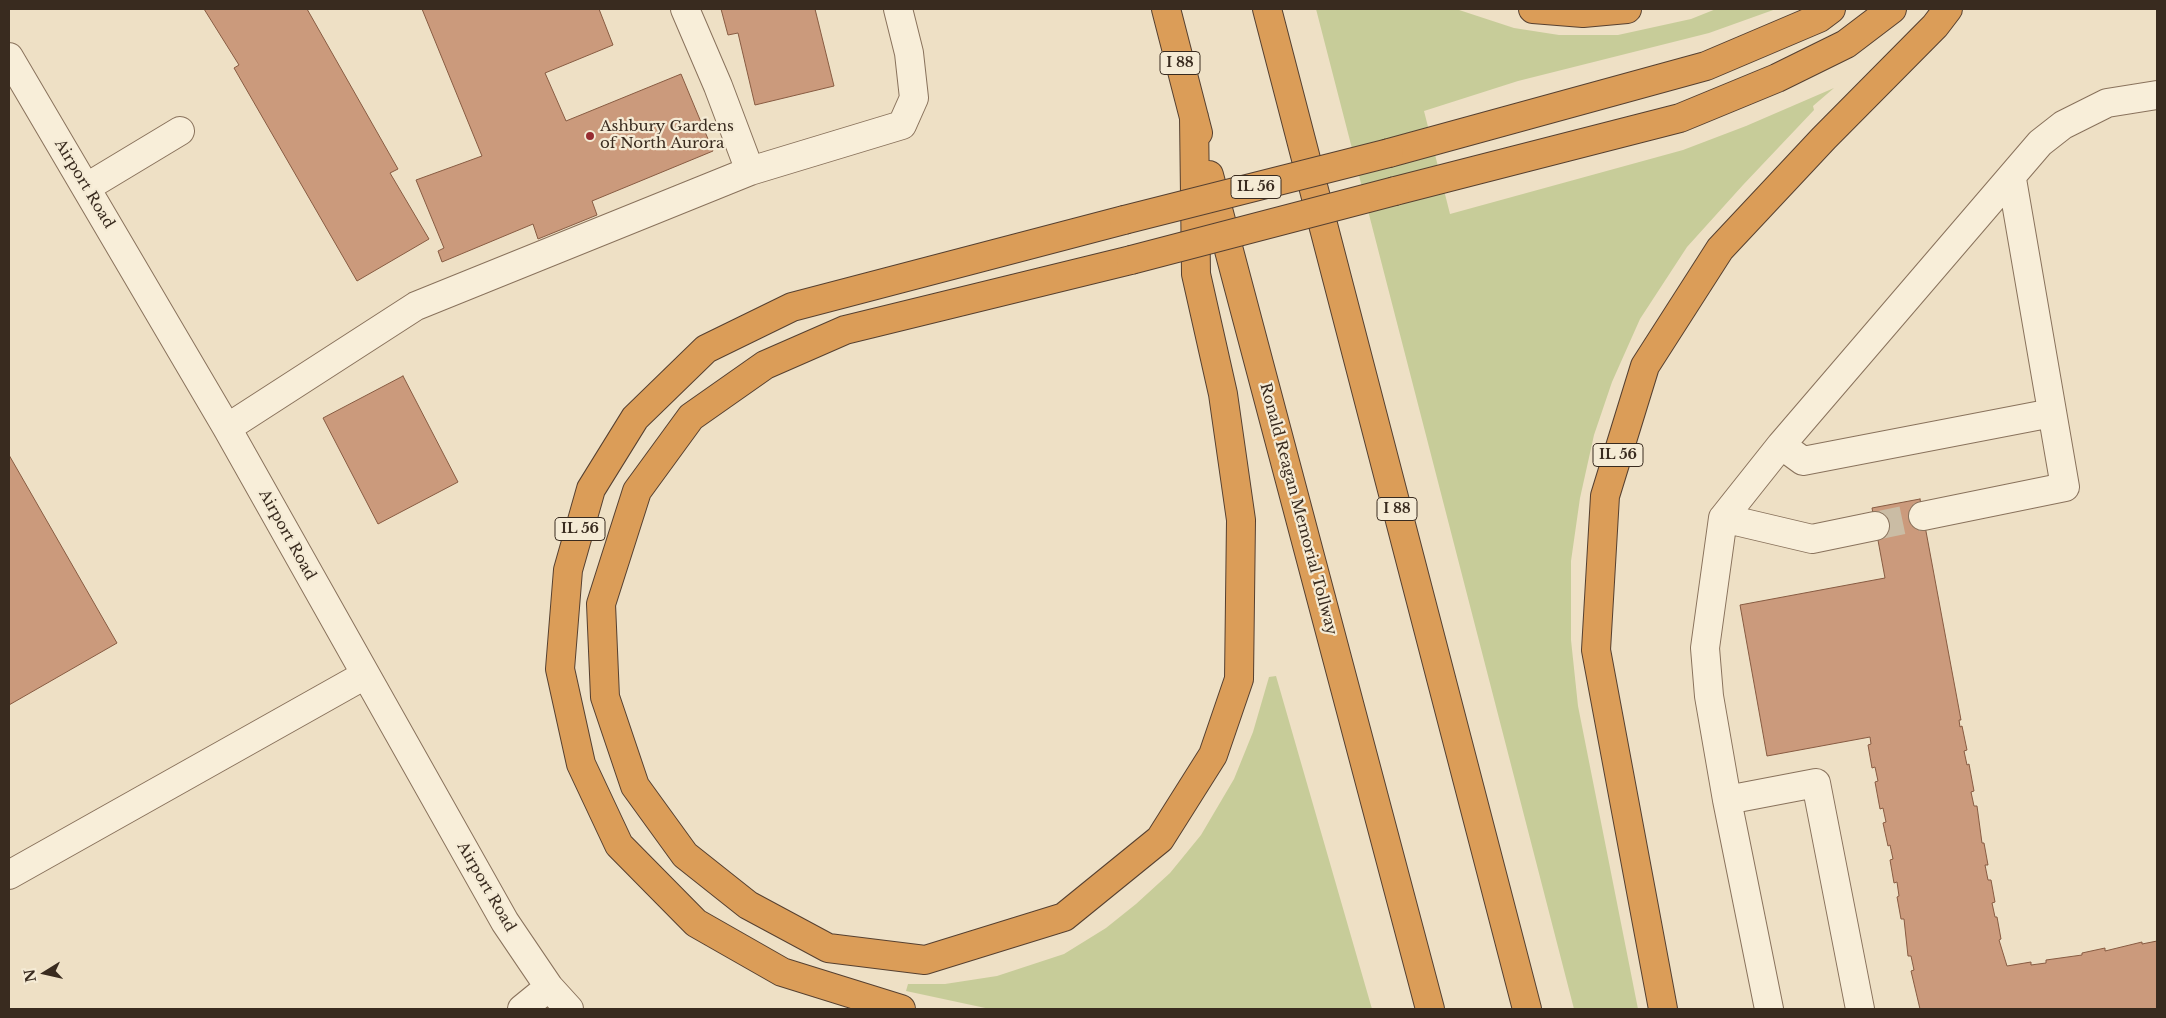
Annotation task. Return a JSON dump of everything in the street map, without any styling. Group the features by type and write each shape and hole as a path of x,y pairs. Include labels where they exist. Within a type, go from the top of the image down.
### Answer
{"highway":[{"name":"Ronald Reagan Memorial Tollway","path":"1166,9 1430,1009"},
{"name":"I 88","path":"1267,9 1527,1009"},
{"path":"1533,9 1583,13 1627,9"},
{"name":"IL 56","path":"901,1009 782,972 696,923 619,845 581,764 560,669 568,570 591,489 635,418 706,349 792,307 1389,153 1706,66 1819,18 1831,9"},
{"path":"1194,117 1196,274 1223,394 1242,520 1239,679 1213,756 1160,839 1064,918 925,960 828,948 748,906 685,855 635,786 605,697 601,604 637,491 691,417 765,365 845,330 1131,260 1394,191 1680,118 1777,78 1846,44 1892,9"},
{"name":"IL 56","path":"1663,1009 1596,650 1605,496 1645,366 1720,249 1824,138 1935,26 1948,9"}],"street":[{"path":"685,9 718,86 750,171"},
{"path":"226,428 416,306 750,171 902,125 914,98 909,54 898,9"},
{"name":"Airport Road","path":"9,57 87,187 226,428 505,922 549,987 569,1009"},
{"path":"1769,1009 1727,800 1709,696 1705,648 1722,518 1781,445 2012,179 2040,143 2063,124 2107,103 2157,95"},
{"path":"87,187 180,131"},
{"path":"1923,516 2065,487 2012,179"},
{"path":"1781,445 1803,461 2052,413"},
{"path":"1722,518 1812,539 1876,526"},
{"path":"9,875 365,674"},
{"path":"1727,800 1816,783 1860,1009"},
{"path":"522,1009 549,987"}],"green space":[{"path":"1316,9 1456,9 1514,28 1559,35 1618,35 1691,19 1716,9 1776,9 1709,33 1518,81 1424,111 1450,214 1683,150 1746,126 1834,88 1813,106 1814,110 1687,247 1640,319 1612,382 1594,435 1580,498 1571,561 1571,640 1578,706 1638,1009 1574,1009"},
{"path":"1276,676 1372,1009 990,1009 906,991 908,984 945,984 997,976 1064,954 1106,928 1136,904 1170,873 1201,835 1234,779 1253,732 1269,677"}],"building":[{"path":"204,9 307,9 398,169 390,173 429,239 357,281 234,68 239,65"},
{"name":"Ashbury Gardens of North Aurora","path":"422,9 599,9 613,45 545,73 566,121 681,74 713,151 592,201 597,215 538,239 533,224 442,262 438,251 444,248 416,180 482,156"},
{"name":"Ashbury Gardens of North Aurora","path":"721,9 815,9 834,86 755,105 738,33 728,35"},
{"path":"403,376 458,482 378,524 323,418"},
{"path":"9,455 117,643 9,705"},
{"path":"1920,499 1961,720 1959,720 1960,727 1962,726 1967,750 1964,751 1967,765 1969,764 1974,791 1971,792 1974,806 1977,806 1982,843 1984,843 1988,865 1985,865 1988,880 1991,880 1995,902 1992,903 1995,917 1997,917 2001,939 1999,940 2007,966 2031,962 2031,965 2046,963 2046,960 2082,955 2082,953 2105,948 2105,951 2142,942 2142,944 2157,941 2157,1009 1920,1009 1911,971 1914,970 1911,956 1908,956 1904,919 1901,919 1897,897 1899,896 1897,882 1894,883 1890,860 1893,859 1883,823 1886,822 1883,808 1880,809 1875,782 1878,781 1875,767 1872,768 1868,745 1871,744 1870,737 1767,756 1740,605 1885,578 1872,508"}],"tunnel":[{"path":"1875,526 1923,516"}],"place":[{"name":"Ashbury Gardens of North Aurora","path":"590,136"}]}
